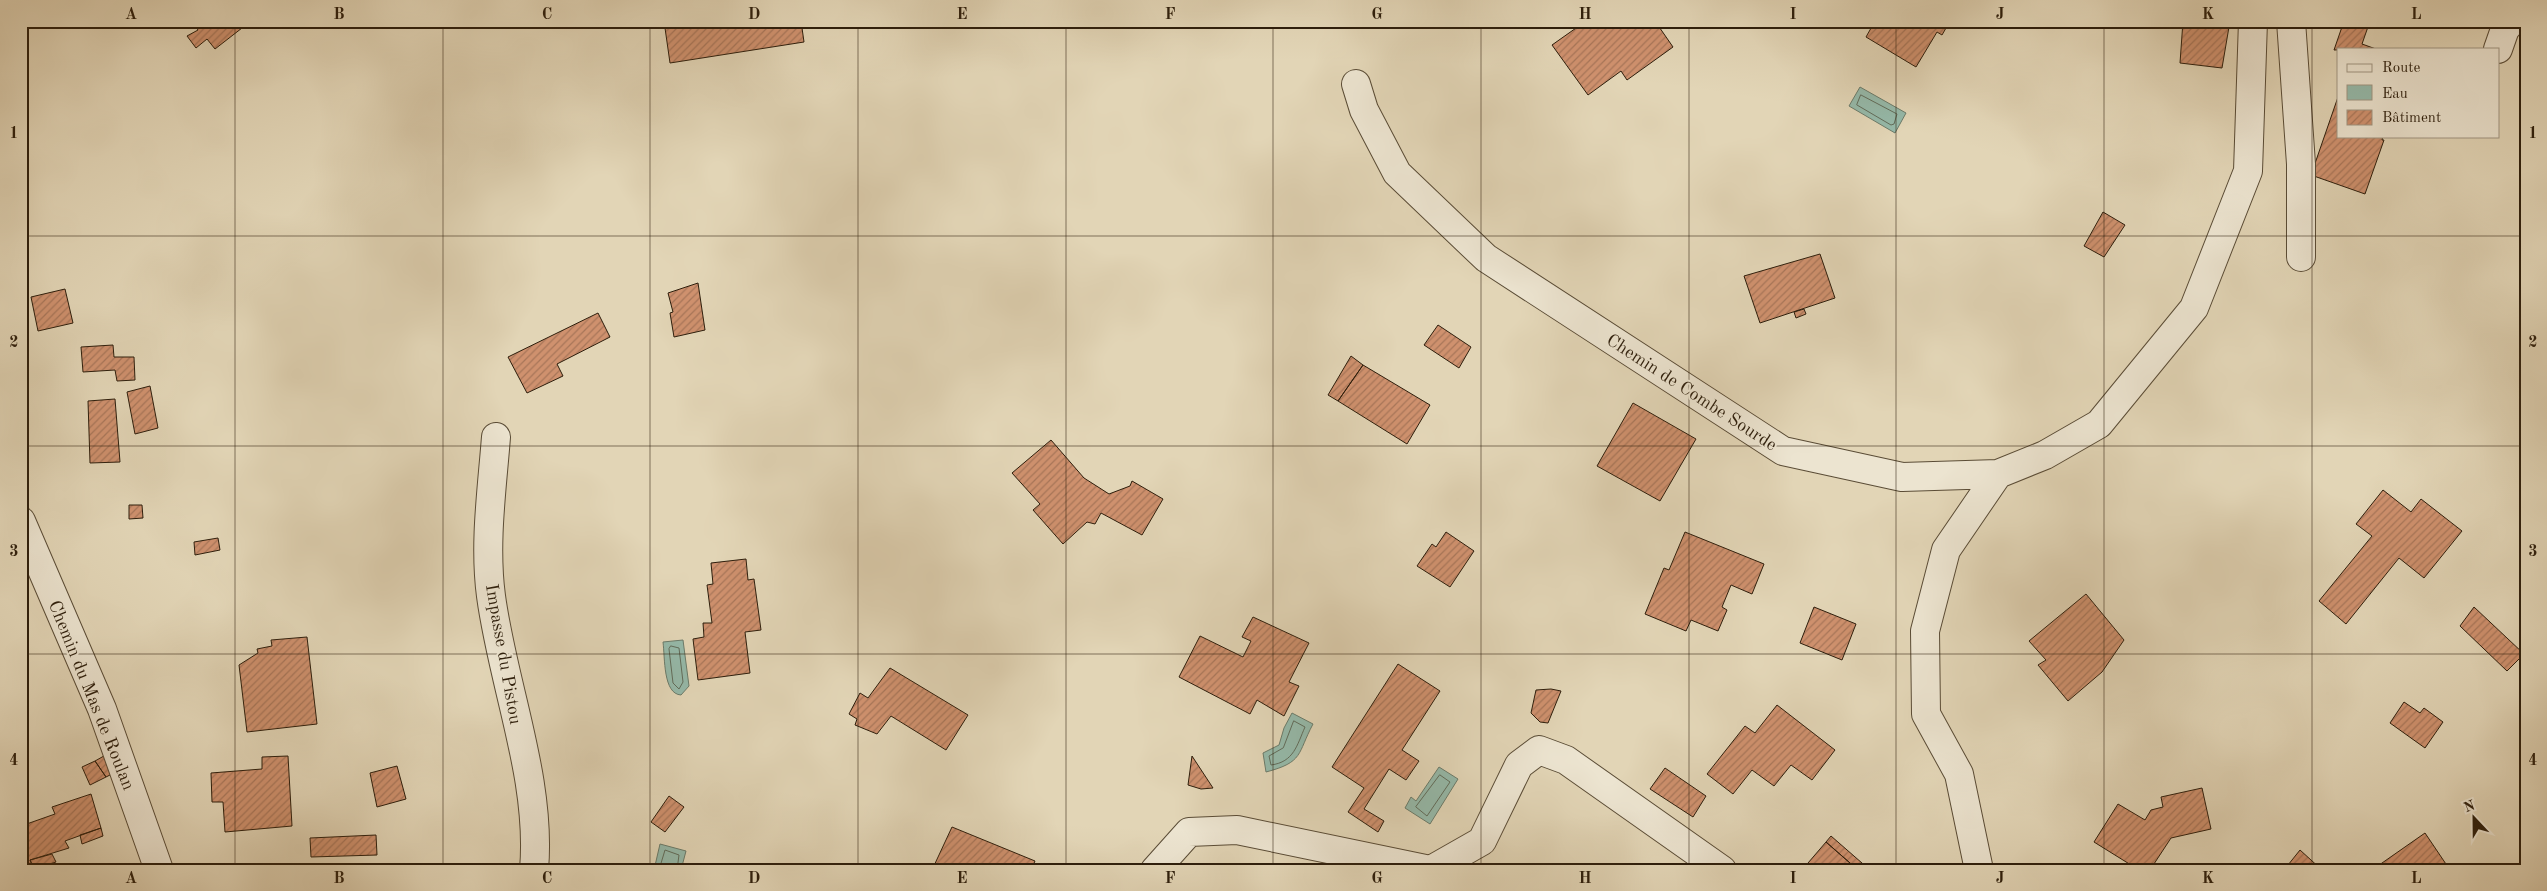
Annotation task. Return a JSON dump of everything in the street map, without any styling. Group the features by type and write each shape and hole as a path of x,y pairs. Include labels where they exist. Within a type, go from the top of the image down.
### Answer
{"street":[{"name":"Chemin de Combe Sourde","path":"1356,84 1364,110 1397,173 1486,258 1782,451 1902,477 1998,474 2045,455 2099,424 2194,308 2248,171 2253,21"},
{"path":"2291,21 2301,164 2302,257"},
{"path":"2498,48 2505,29 2512,21"},
{"name":"Impasse du Pistou","path":"496,437 489,518 491,595 532,800 536,847 534,870"},
{"path":"1979,870 1959,774 1926,714 1925,631 1946,550 1998,474"},
{"name":"Chemin du Mas de Roulan","path":"21,521 102,709 159,870"},
{"path":"1155,870 1189,832 1238,830 1430,870 1482,841 1519,765 1538,750 1566,760 1722,870"}],"water":[{"path":"1860,87 1906,113 1895,133 1849,106"},
{"path":"683,640 689,686 681,695 671,689 668,682 663,642"},
{"path":"1292,713 1313,724 1298,756 1287,764 1266,772 1263,753 1279,745 1284,728"},
{"path":"1439,767 1458,779 1430,824 1405,808 1411,797 1416,801"},
{"path":"660,844 686,851 681,870 654,870"}],"building":[{"path":"192,21 251,21 215,49 207,39 196,48 187,36 198,30"},
{"path":"664,21 801,21 804,42 670,63"},
{"path":"1586,21 1655,21 1673,47 1627,80 1621,71 1588,95 1552,45"},
{"path":"1875,21 1950,21 1942,35 1937,32 1916,67 1866,37"},
{"path":"2183,21 2230,21 2222,68 2180,63"},
{"path":"2344,21 2370,21 2362,44 2373,48 2337,48 2337,50 2334,50"},
{"path":"2337,100 2337,138 2382,138 2382,140 2384,140 2365,194 2311,175"},
{"path":"2103,212 2125,225 2104,257 2084,246"},
{"path":"1820,254 1835,298 1760,323 1744,276"},
{"path":"698,283 705,330 674,337 670,313 673,312 668,293"},
{"path":"65,289 73,323 38,331 31,297"},
{"path":"1804,309 1806,314 1796,318 1794,312"},
{"path":"598,313 610,337 557,364 563,376 527,393 508,357"},
{"path":"1438,325 1471,347 1459,368 1424,345"},
{"path":"113,345 114,357 134,357 135,380 117,381 115,370 83,372 81,347"},
{"path":"1351,356 1363,365 1338,401 1328,395"},
{"path":"1363,365 1430,405 1407,444 1338,401"},
{"path":"150,386 158,428 135,434 127,392"},
{"path":"115,399 120,462 90,463 88,401"},
{"path":"1633,403 1696,439 1660,501 1597,466"},
{"path":"1051,440 1084,478 1109,494 1130,486 1132,481 1163,499 1142,535 1101,513 1095,524 1087,522 1063,544 1033,510 1040,504 1012,473"},
{"path":"2383,490 2411,512 2421,499 2462,531 2424,578 2399,558 2346,624 2319,601 2372,536 2356,524"},
{"path":"129,505 142,505 143,518 129,519"},
{"path":"1446,532 1474,551 1450,587 1417,566 1432,544 1436,547"},
{"path":"1685,532 1764,564 1752,594 1731,585 1722,607 1727,610 1718,631 1691,620 1686,631 1645,614 1664,568 1669,570"},
{"path":"218,538 220,550 195,555 194,542"},
{"path":"746,559 748,580 754,579 761,630 745,632 750,673 698,680 693,639 704,637 703,623 712,623 707,585 713,584 711,563"},
{"path":"2086,594 2124,640 2102,672 2068,701 2038,665 2046,660 2029,641"},
{"path":"1814,607 1856,624 1842,660 1800,643"},
{"path":"2474,607 2524,654 2507,671 2460,626"},
{"path":"1253,617 1309,643 1289,682 1299,686 1284,716 1257,700 1250,714 1179,677 1200,636 1243,657 1251,641 1242,637"},
{"path":"307,637 317,724 247,732 239,665 258,653 257,649 272,646 271,640"},
{"path":"1398,664 1440,691 1402,750 1419,761 1406,780 1389,769 1364,809 1384,821 1378,832 1348,812 1364,788 1332,767"},
{"path":"890,668 968,715 946,750 891,716 877,734 855,725 857,719 849,714 860,693 868,698"},
{"path":"1551,689 1561,691 1548,723 1540,722 1531,713 1536,690"},
{"path":"2404,702 2420,713 2424,708 2443,722 2425,748 2390,723"},
{"path":"1777,705 1835,750 1812,780 1791,765 1774,786 1752,770 1733,794 1707,774 1745,726 1755,733"},
{"path":"111,752 116,772 106,777 95,761"},
{"path":"288,756 292,826 225,832 223,802 212,802 211,773 262,769 262,757"},
{"path":"1192,756 1213,788 1201,789 1188,785"},
{"path":"95,761 106,777 90,785 82,767"},
{"path":"397,766 406,799 377,807 370,773"},
{"path":"1665,768 1706,796 1693,817 1650,789"},
{"path":"2202,788 2211,829 2171,838 2150,870 2139,870 2094,842 2118,804 2145,820 2151,810 2163,807 2161,797"},
{"path":"91,794 101,828 65,841 69,848 30,860 34,869 21,870 21,826 55,814 52,807"},
{"path":"669,796 684,807 665,832 651,822"},
{"path":"952,827 1035,861 1031,870 932,870"},
{"path":"101,828 103,836 82,844 80,835"},
{"path":"2425,833 2450,870 2372,870"},
{"path":"376,835 377,855 311,857 310,838"},
{"path":"1831,836 1870,870 1858,870 1826,842"},
{"path":"1826,842 1858,870 1802,870"},
{"path":"2300,850 2322,870 2284,870"},
{"path":"52,854 56,862 34,869 30,860"},
{"path":"1797,866 1802,870 1794,870"}]}
